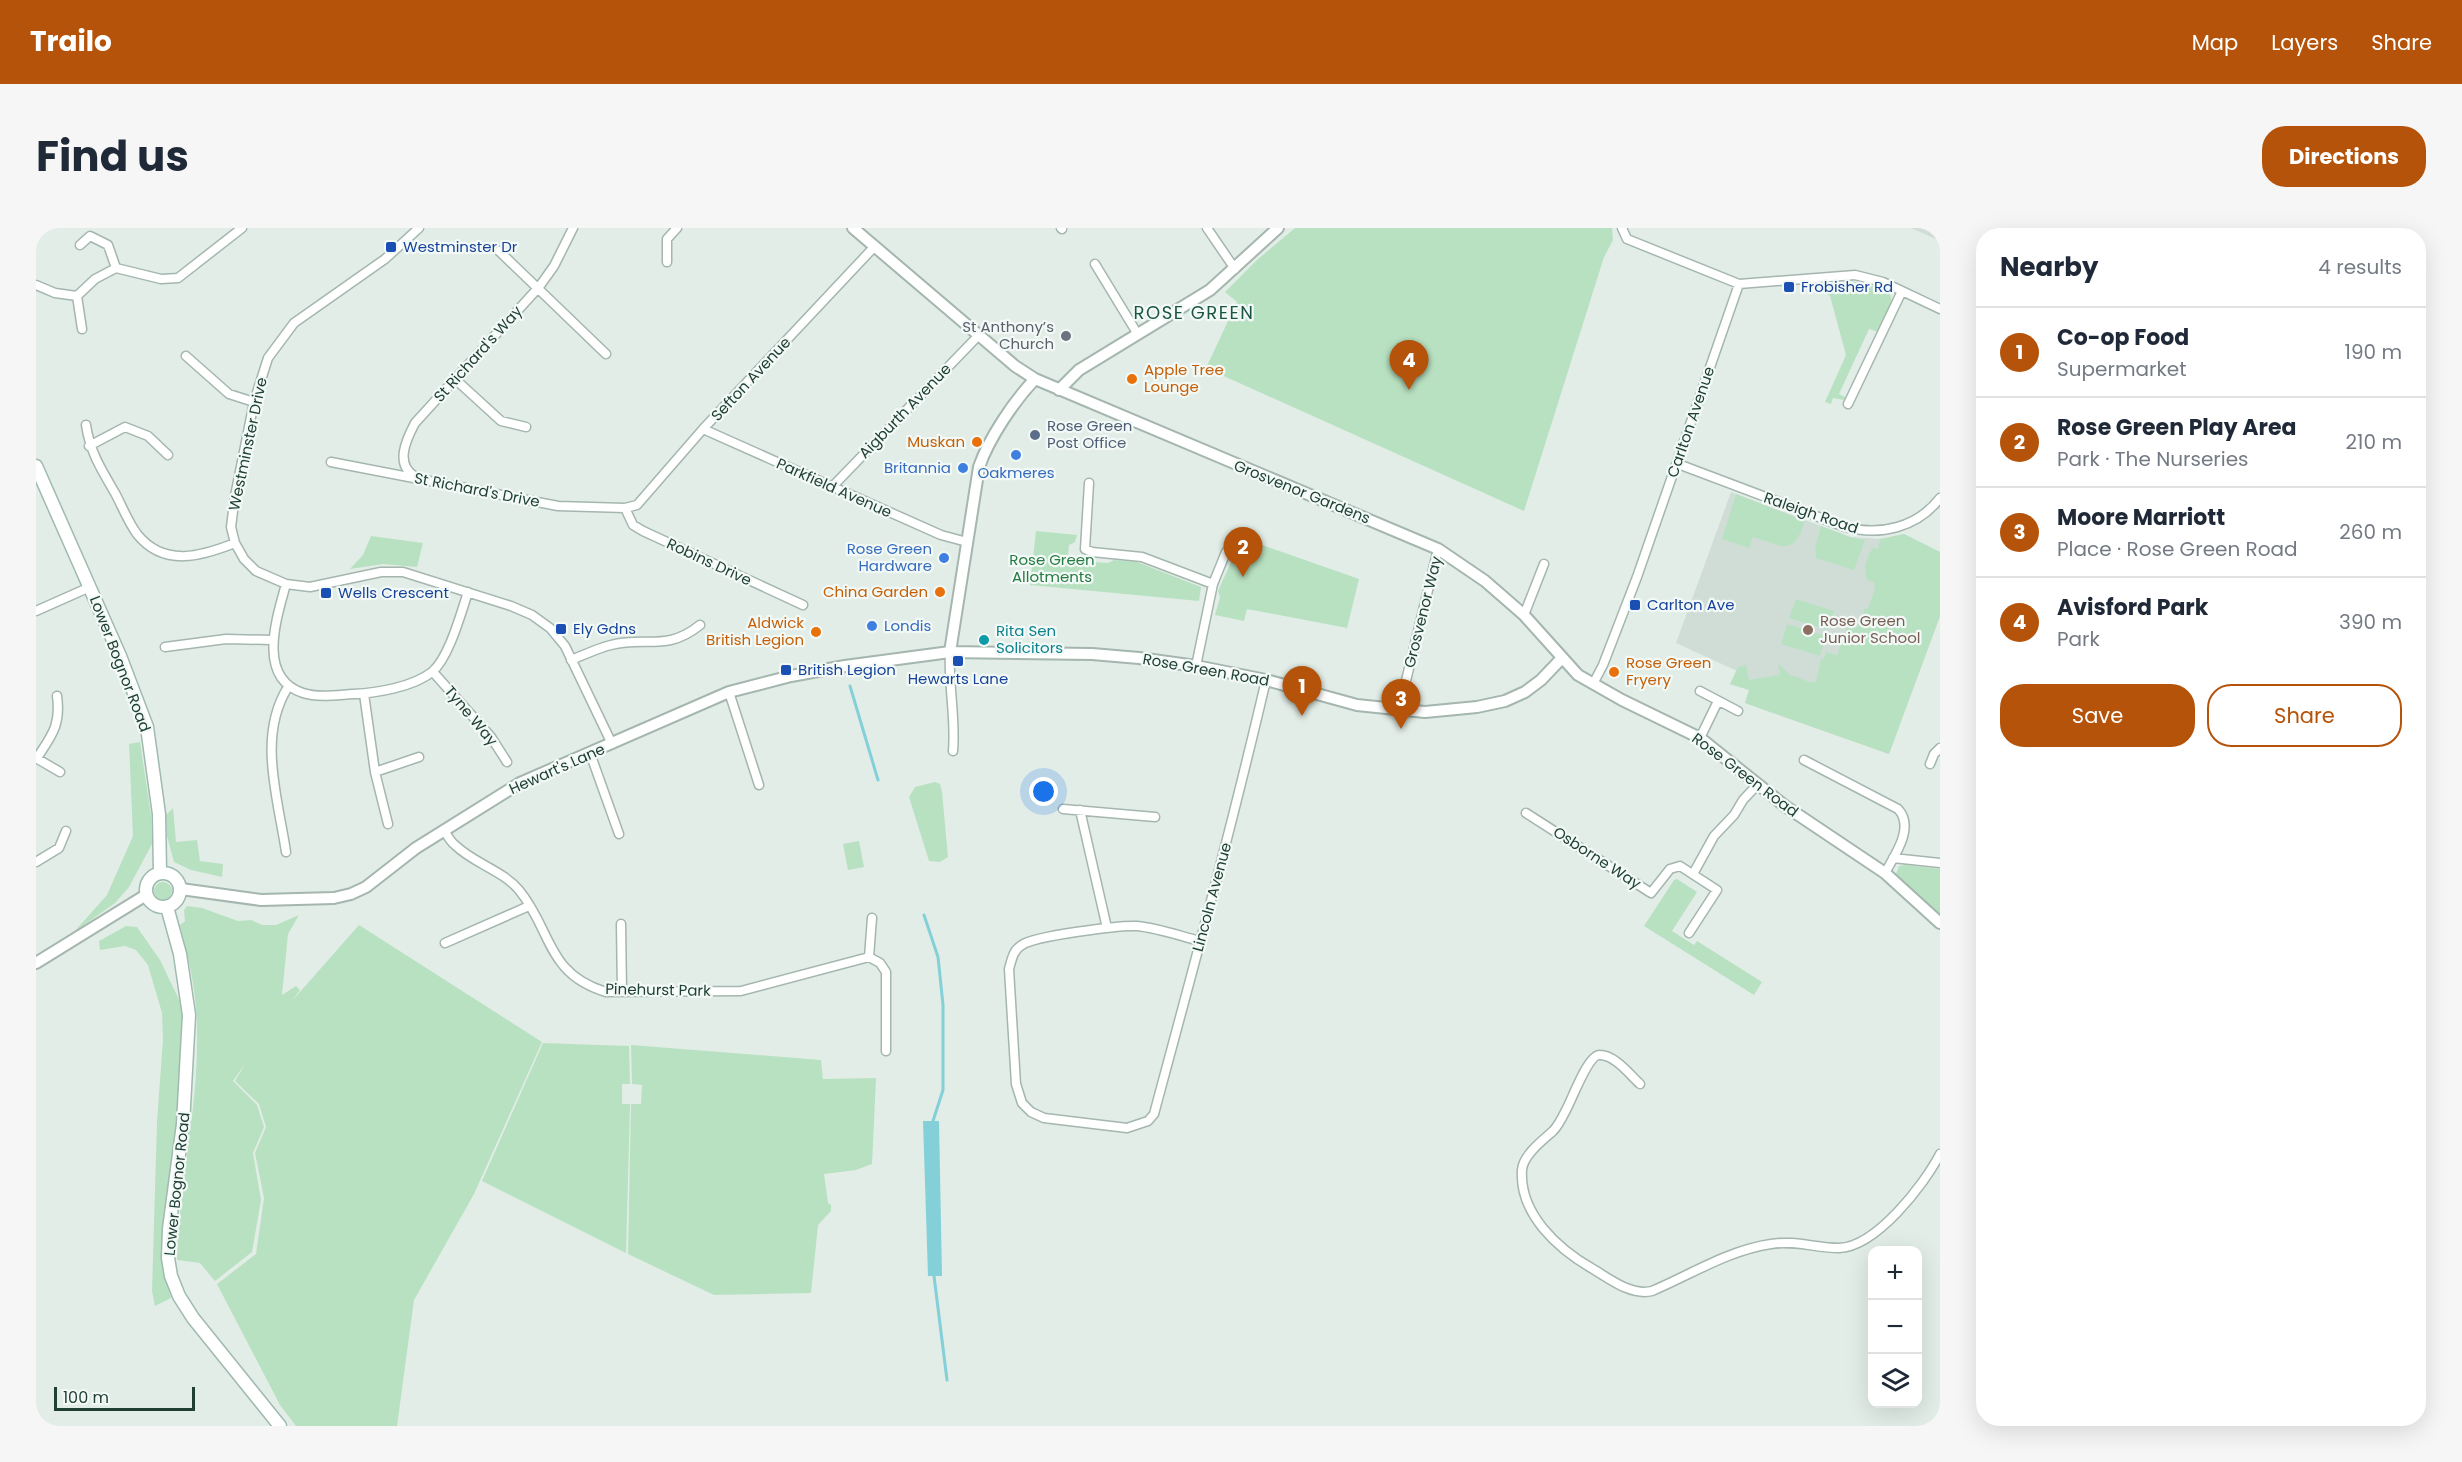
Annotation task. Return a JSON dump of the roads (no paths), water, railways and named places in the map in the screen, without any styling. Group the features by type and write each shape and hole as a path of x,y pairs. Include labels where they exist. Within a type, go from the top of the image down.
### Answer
{"main road":[{"name":"Lower Bognor Road","path":"36,466 90,587 147,727 159,814 160,873"},
{"path":"160,873 172,875 181,889 177,900 167,907 152,904 146,895 147,884 160,873"},
{"name":"Lower Bognor Road","path":"167,907 180,954 189,1015 184,1113 169,1229 168,1258 171,1276 179,1296 193,1318 280,1426"}],"street":[{"path":"77,296 95,279 116,268 161,279 178,279 242,228"},
{"name":"Westminster Drive","path":"419,228 385,259 294,323 268,358 254,402 232,513 231,527 235,543 244,559 256,571 286,584 310,587 381,572 403,573 468,592 532,615 550,628 565,646 612,744"},
{"name":"St Richard's Way","path":"418,479 409,474 403,459 408,437 415,423 539,287 554,266 573,228"},
{"path":"667,262 667,239 677,228"},
{"name":"Grosvenor Gardens","path":"854,228 1015,366 1059,390 1438,549 1485,581 1524,615 1561,659"},
{"path":"1207,228 1235,269"},
{"path":"1059,390 1079,370 1210,290 1278,228"},
{"path":"1622,228 1627,239 1739,284 1855,276 1883,282 1940,309"},
{"path":"80,245 89,232 108,245 116,268"},
{"name":"Sefton Avenue","path":"625,508 637,505 703,429 875,246"},
{"path":"499,251 539,287 606,354"},
{"path":"1095,264 1137,333"},
{"name":"Carlton Avenue","path":"1593,684 1603,665 1637,577 1739,284"},
{"path":"36,285 56,293 77,296"},
{"path":"1848,404 1902,291"},
{"path":"77,296 82,329"},
{"name":"Aigburth Avenue","path":"832,487 979,335"},
{"path":"186,356 229,394 254,402"},
{"path":"953,752 950,652 970,511 983,456 1035,378"},
{"path":"455,379 501,421 526,427"},
{"path":"86,425 89,446 137,535 159,552 183,558 208,554 235,543"},
{"path":"89,446 125,427 148,436 168,455"},
{"name":"Parkfield Avenue","path":"703,429 941,536 967,542"},
{"name":"St Richard's Drive","path":"331,462 558,506 625,508"},
{"name":"Raleigh Road","path":"1678,464 1845,527 1862,531 1894,529 1928,511 1940,498"},
{"path":"1089,483 1085,549 1092,552 1142,557 1212,585"},
{"name":"Robins Drive","path":"625,508 633,525 643,531 803,606"},
{"name":"Grosvenor Way","path":"1402,711 1403,693 1438,549"},
{"path":"1196,666 1212,585 1226,552"},
{"path":"1524,615 1544,564"},
{"path":"286,584 273,640 276,667 288,687 304,694 324,696 364,694 416,682 433,672 443,656 468,592"},
{"path":"36,611 90,587"},
{"path":"572,660 611,644 666,642 686,636 700,625"},
{"path":"165,647 226,639 273,640"},
{"name":"Rose Green Road","path":"950,652 1092,654 1139,658 1196,666 1266,681 1357,705 1402,711 1446,710 1505,700 1525,692 1541,680 1561,659 1578,675 1593,684 1700,738 1821,832 1885,873 1940,923"},
{"name":"Hewart's Lane","path":"181,889 261,900 334,898 366,887 444,830 520,783 729,692 824,669 950,652"},
{"name":"Tyne Way","path":"433,672 491,737 507,762"},
{"name":"Lincoln Avenue","path":"1107,928 1027,941 1019,946 1013,955 1009,969 1018,1093 1031,1112 1044,1118 1127,1128 1148,1121 1154,1113 1266,681"},
{"path":"286,852 272,761 271,735 275,711 288,687"},
{"path":"1700,691 1738,711"},
{"path":"729,692 759,785"},
{"path":"364,694 375,772 388,824"},
{"path":"57,696 59,712 57,727 36,758 60,772"},
{"path":"1700,738 1719,700"},
{"path":"1930,764 1934,754 1940,748"},
{"path":"590,753 619,834"},
{"path":"375,772 419,757"},
{"path":"1804,760 1838,780 1898,809 1904,815 1906,824 1885,873"},
{"path":"1689,933 1717,890 1693,874 1714,836 1758,784"},
{"path":"1063,809 1155,817"},
{"path":"1080,810 1107,928 1137,926 1200,941"},
{"name":"Osborne Way","path":"1526,813 1651,893 1670,869 1680,866 1693,874"},
{"name":"Pinehurst Park","path":"444,830 455,845 508,880 519,890 566,970 590,987 606,992 741,991 869,957"},
{"path":"36,862 59,848 66,831"},
{"path":"1893,858 1940,863"},
{"path":"36,963 146,895"},
{"path":"446,943 529,906"},
{"path":"872,918 869,957 880,963 886,972 886,1051"},
{"path":"621,924 622,992"},
{"path":"1640,1084 1612,1060 1601,1054 1594,1056 1589,1061 1577,1090 1554,1130 1532,1152 1522,1167 1523,1184 1534,1217 1572,1257 1619,1285 1639,1293 1645,1293 1742,1251 1771,1243 1841,1248 1860,1243 1885,1225 1926,1176 1940,1154"}],"water":[{"path":"923,1121 939,1121 942,1276 928,1276"}],"waterway":[{"path":"850,686 878,780"},
{"path":"924,915 938,957 943,1005 943,1090 933,1121"},
{"path":"934,1276 947,1380"}],"place":[{"name":"Westminster Dr","path":"391,247"},
{"name":"Frobisher Rd","path":"1789,287"},
{"name":"St Anthony’s Church","path":"1066,336"},
{"name":"Apple Tree Lounge","path":"1132,379"},
{"name":"Avisford Park","path":"1409,390"},
{"name":"Rose Green Post Office","path":"1035,435"},
{"name":"Muskan","path":"977,442"},
{"name":"Oakmeres","path":"1016,455"},
{"name":"Britannia","path":"963,468"},
{"name":"Rose Green Hardware","path":"944,558"},
{"name":"Rose Green Play Area","path":"1243,577"},
{"name":"China Garden","path":"940,592"},
{"name":"Wells Crescent","path":"326,593"},
{"name":"Carlton Ave","path":"1635,605"},
{"name":"Londis","path":"872,626"},
{"name":"Ely Gdns","path":"561,629"},
{"name":"Rose Green Junior School","path":"1808,630"},
{"name":"Aldwick British Legion","path":"816,632"},
{"name":"Rita Sen Solicitors","path":"984,640"},
{"name":"Hewarts Lane","path":"958,661"},
{"name":"British Legion","path":"786,670"},
{"name":"Rose Green Fryery","path":"1614,672"},
{"name":"Co-op Food","path":"1302,716"},
{"name":"Moore Marriott","path":"1401,729"}],"district":[{"name":"ROSE GREEN","path":"1194,313"}],"park label":[{"name":"Rose Green Allotments","path":"1052,568"}]}
